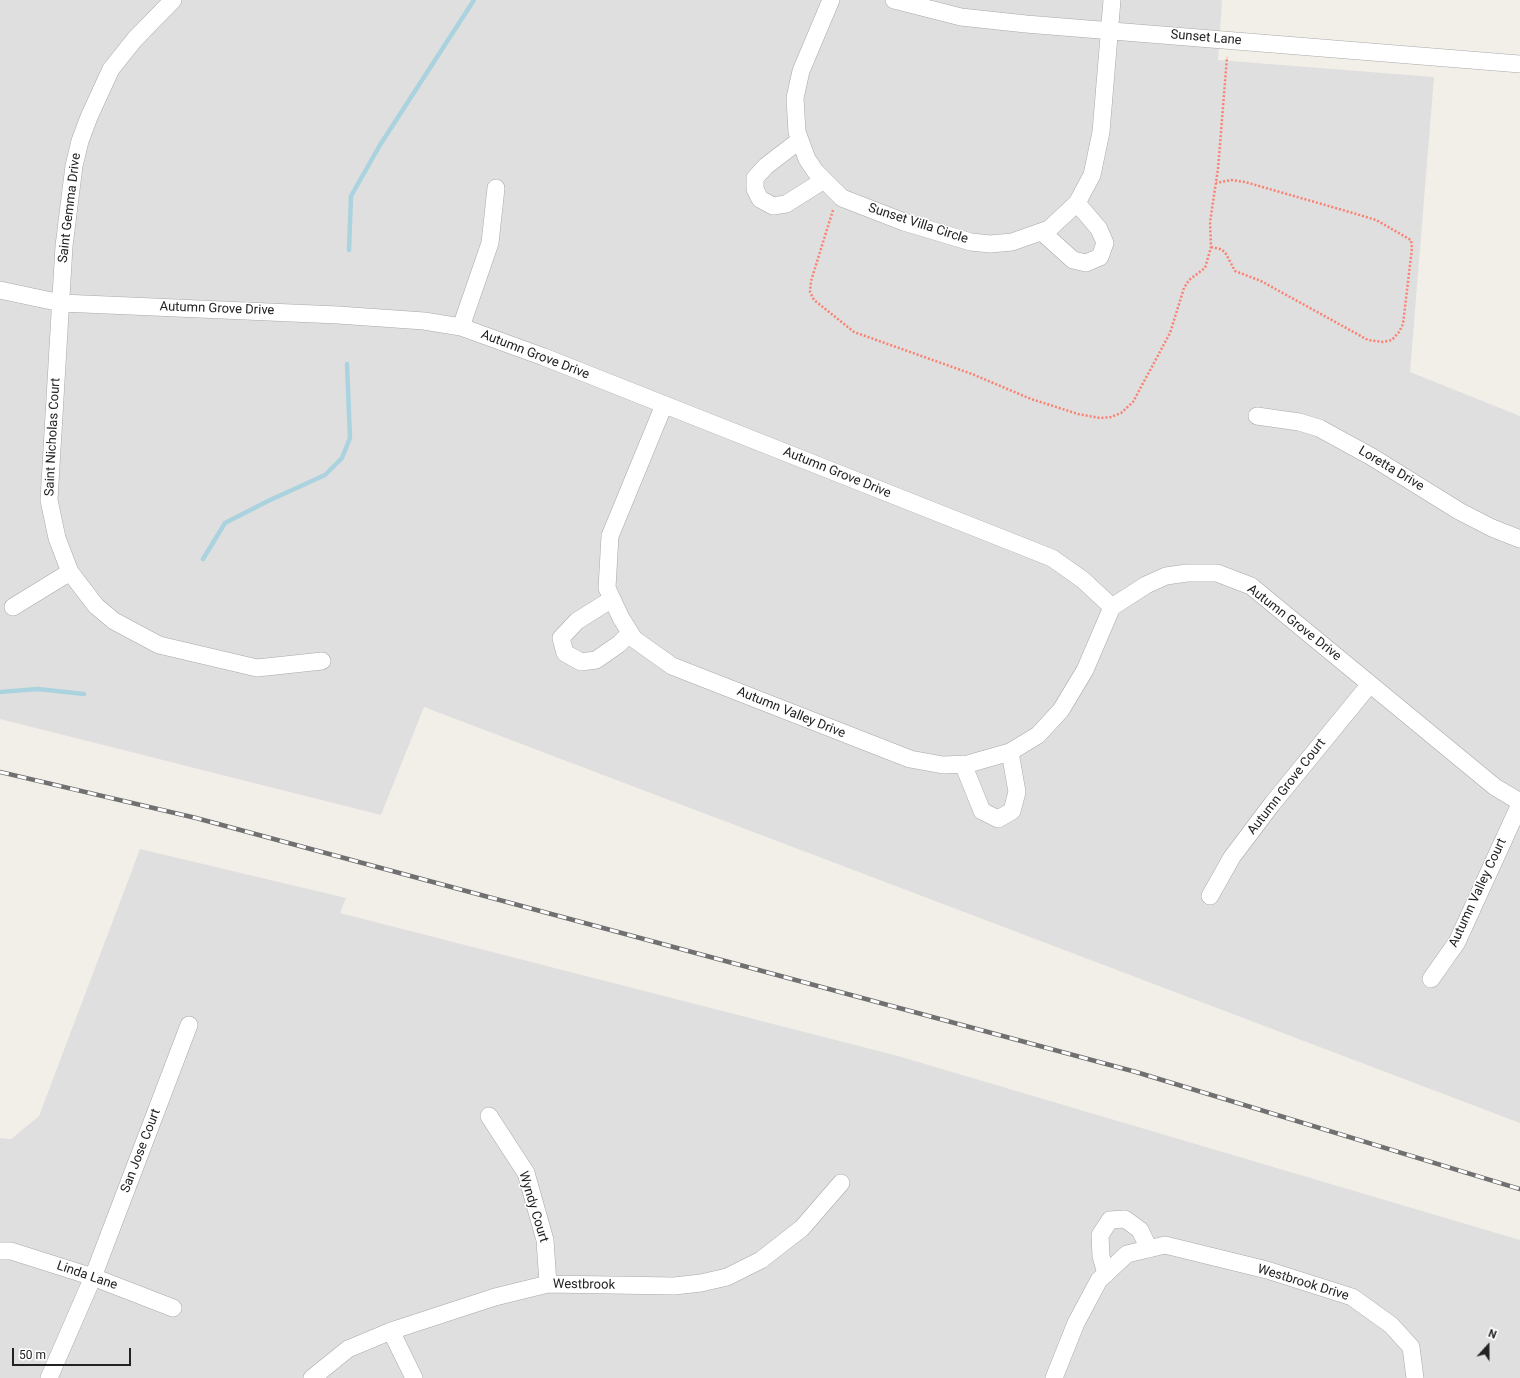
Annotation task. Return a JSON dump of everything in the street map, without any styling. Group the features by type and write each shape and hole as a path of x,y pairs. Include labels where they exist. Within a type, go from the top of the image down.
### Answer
{"street":[{"name":"Saint Gemma Drive","path":"61,303 64,246 74,166 86,123 111,69 135,39 173,0"},
{"name":"Sunset Villa Circle","path":"831,0 801,71 795,98 797,132 807,158 816,171 842,198 904,222 970,242 990,244 1012,242 1049,229 1077,202 1092,175 1101,132 1112,0"},
{"name":"Sunset Lane","path":"894,0 961,17 1368,53 1520,64"},
{"path":"800,140 766,166 755,178 755,189 760,198 773,206 786,204 824,180"},
{"path":"461,327 490,243 496,188"},
{"path":"1042,232 1073,260 1086,263 1100,257 1105,243 1099,229 1077,202"},
{"name":"Autumn Grove Drive","path":"0,290 61,303 338,314 424,321 461,327 544,357 1052,558 1083,580 1112,607 1146,585 1166,576 1187,572 1217,573 1251,586 1495,787 1520,803"},
{"name":"Saint Nicholas Court","path":"61,303 49,500 57,538 70,572 96,606 114,621 159,645 257,668 322,661"},
{"name":"Autumn Valley Drive","path":"664,405 610,536 607,588 621,618 634,639 672,666 910,759 943,765 963,764 986,760 1010,752 1038,735 1062,710 1085,670 1112,607"},
{"name":"Loretta Drive","path":"1257,416 1299,422 1319,428 1372,457 1459,511 1492,528 1520,539"},
{"path":"13,607 70,572"},
{"path":"612,599 577,621 561,638 565,653 582,662 596,660 619,644 630,633"},
{"name":"Autumn Grove Court","path":"1210,896 1232,857 1370,684"},
{"path":"963,764 982,811 998,819 1012,811 1017,792 1010,752"},
{"name":"Autumn Valley Court","path":"1431,979 1457,942 1520,803"},
{"name":"San Jose Court","path":"50,1378 92,1277 189,1025"},
{"name":"Wyndy Court","path":"489,1116 526,1173 545,1240 548,1284"},
{"name":"Westbrook","path":"312,1378 348,1349 391,1331 495,1297 548,1284 674,1286 701,1283 727,1277 761,1260 802,1228 841,1182"},
{"path":"1106,1274 1101,1256 1100,1235 1110,1220 1125,1219 1140,1230 1149,1249"},
{"name":"Westbrook Drive","path":"1054,1378 1076,1323 1099,1280 1127,1254 1165,1245 1268,1270 1352,1297 1391,1325 1411,1347 1415,1378"},
{"name":"Linda Lane","path":"0,1251 12,1251 92,1277 173,1308"},
{"path":"391,1331 414,1378"}],"path":[{"path":"838,194 811,281 810,292 814,300 826,310 854,332 979,376 1032,399 1078,414 1100,418 1111,418 1122,413 1133,402 1170,333 1184,288 1189,280 1205,268 1211,247 1210,222 1216,183 1228,40"},
{"path":"1211,247 1225,252 1235,271 1261,281 1368,340 1383,342 1392,340 1399,332 1403,324 1412,248 1411,240 1376,220 1353,213 1245,182 1231,180 1216,183"}],"shaded area":[{"path":"0,0 1222,0 1218,60 1434,77 1410,372 1520,416 1520,1123 424,707 381,815 0,719"},
{"path":"140,849 346,898 340,913 898,1056 1520,1240 1520,1378 0,1378 0,1138 11,1139 39,1116"}],"waterway":[{"path":"349,250 351,196 380,145 474,0"},
{"path":"203,559 225,523 268,501 325,475 342,458 350,438 347,364"},
{"path":"0,692 38,689 84,694"}],"railway":[{"path":"0,772 196,818 1136,1072 1520,1189"}]}
